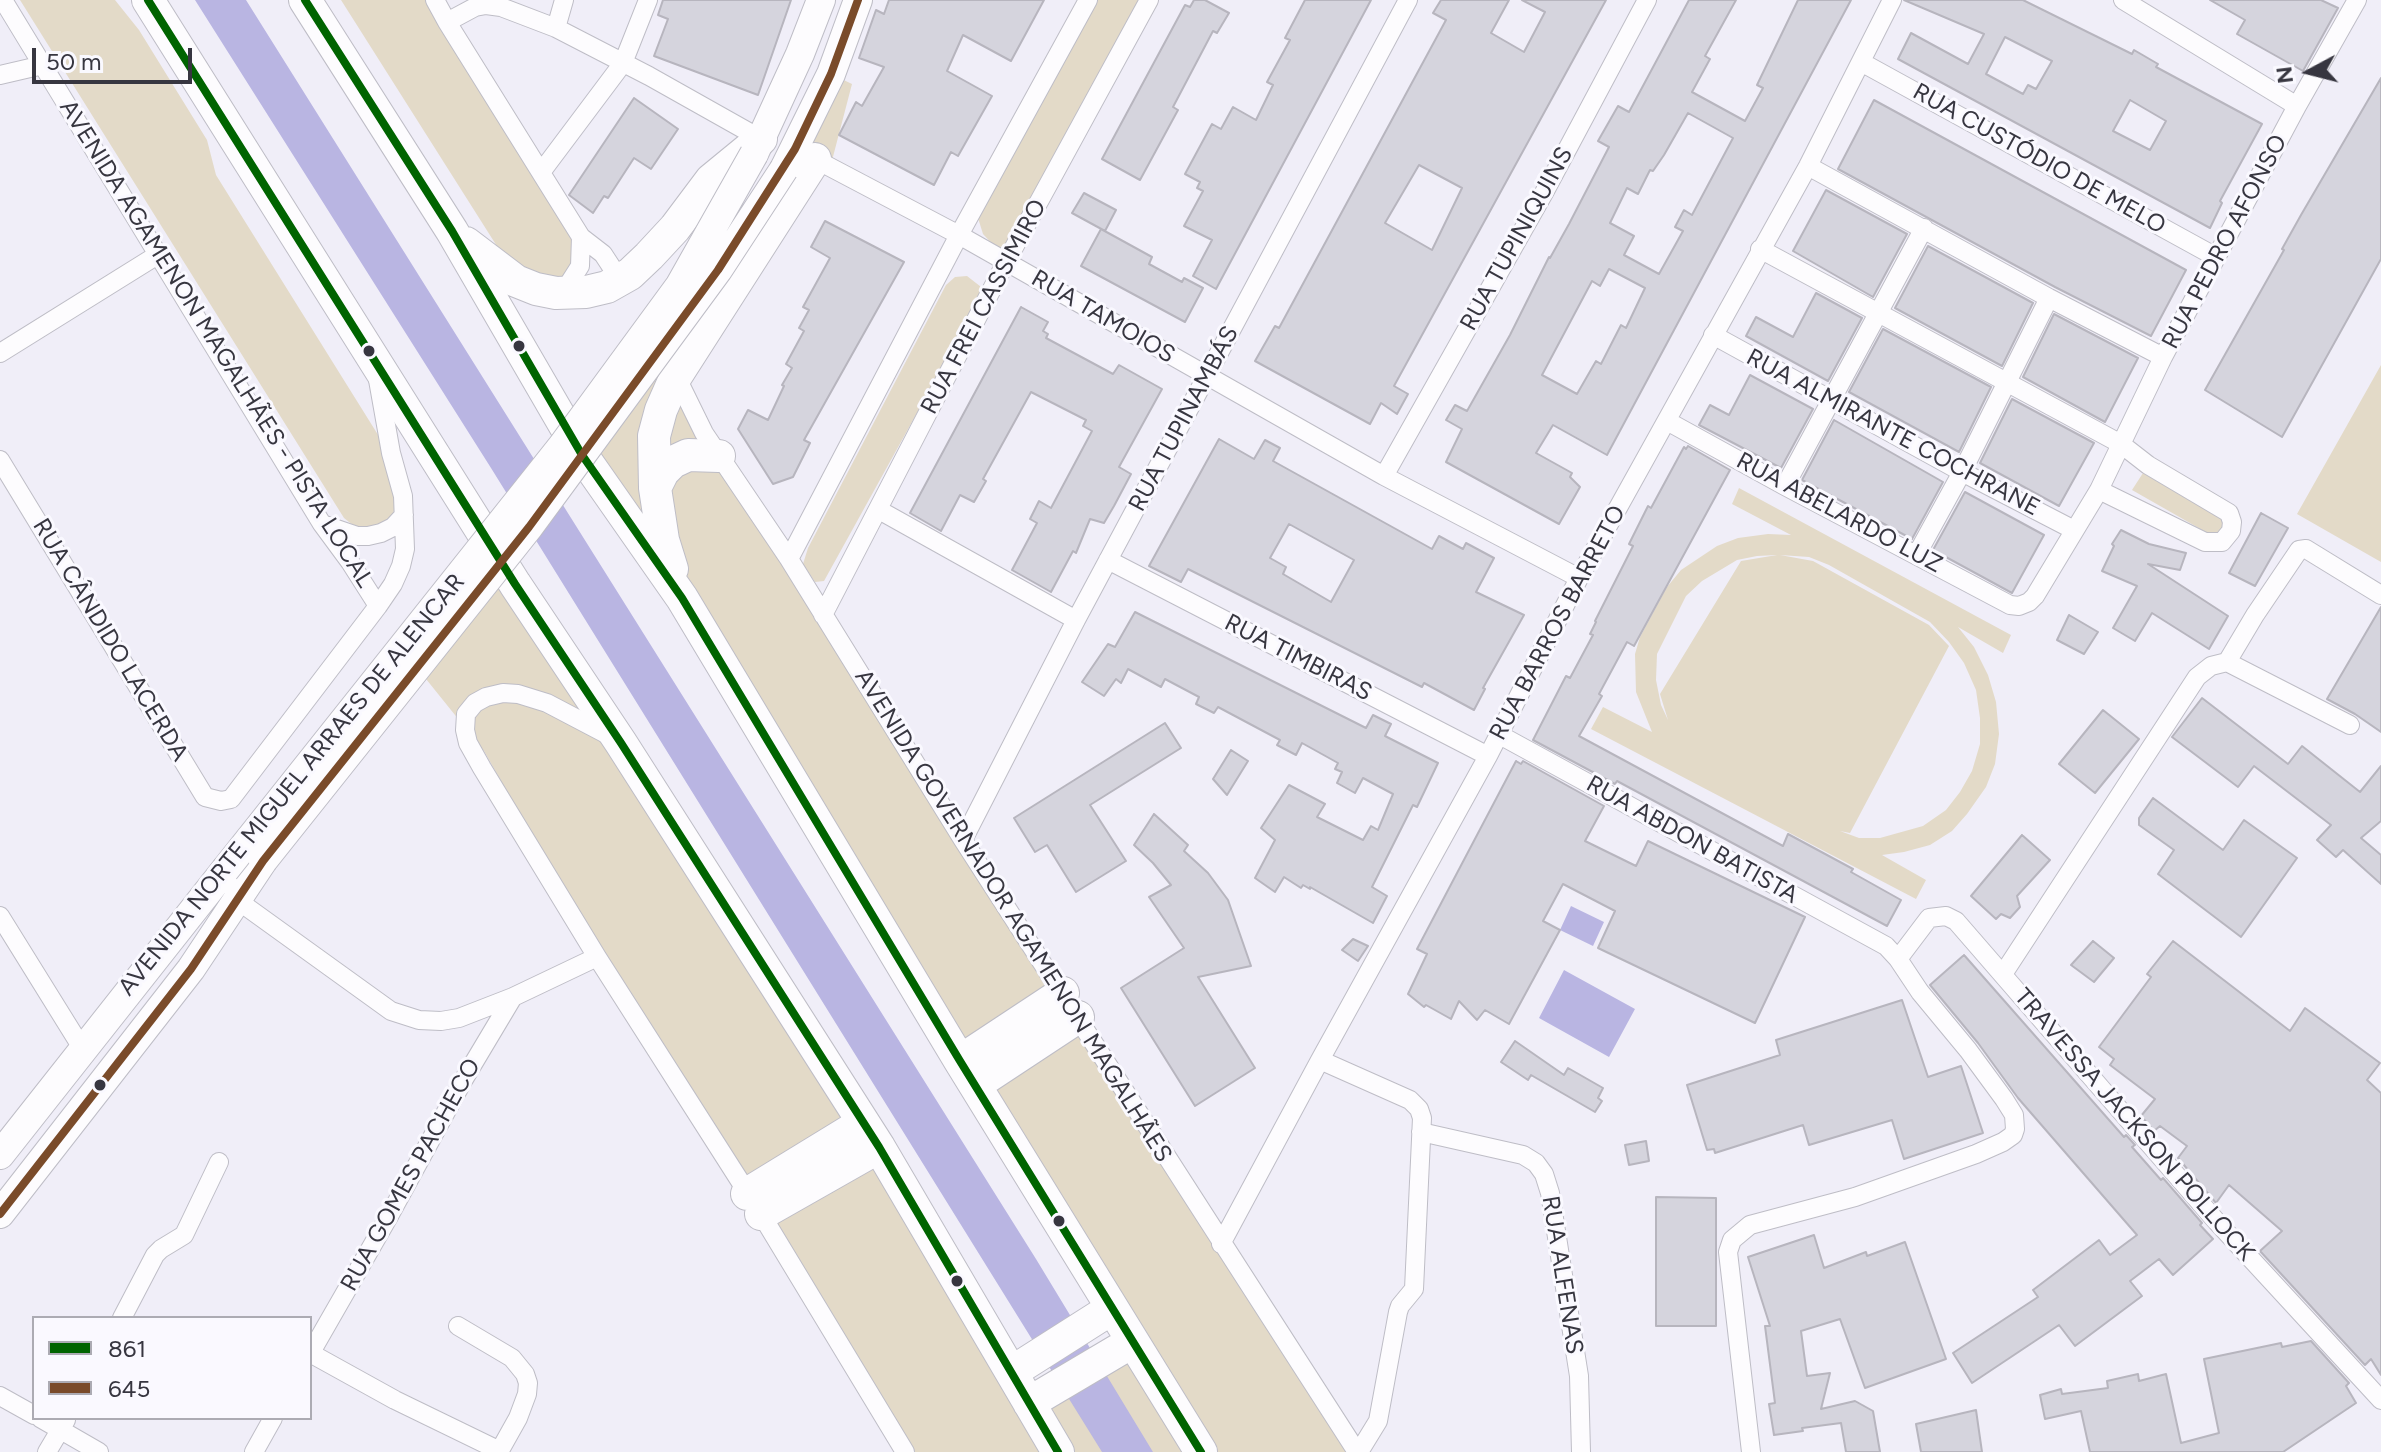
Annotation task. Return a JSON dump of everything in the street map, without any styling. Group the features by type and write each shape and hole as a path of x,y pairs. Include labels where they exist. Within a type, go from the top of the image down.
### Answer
{"highway":[{"path":"148,0 515,584 621,743 1018,1368 1036,1399 1058,1452"},
{"path":"305,0 452,231 576,445 682,598 968,1073 1101,1316 1201,1452"},
{"path":"452,231 487,261 516,281 536,289 556,293 586,292 607,287 649,256 675,228 711,180 758,146"},
{"path":"682,598 663,540 655,488 654,436 676,376 798,159"},
{"path":"655,488 663,472 673,462 688,455 719,456"},
{"path":"968,1073 1071,1005"},
{"path":"754,1204 871,1135"},
{"path":"1018,1368 1101,1316"},
{"path":"1036,1399 1122,1348"}],"main road":[{"name":"AVENIDA NORTE MIGUEL ARRAES DE ALENCAR","path":"0,1155 562,446 680,285 758,146 821,0"},
{"name":"AVENIDA NORTE MIGUEL ARRAES DE ALENCAR","path":"0,1214 191,969 263,861 529,527 798,159 858,0"}],"street":[{"path":"435,0 581,237 603,254 620,280"},
{"path":"556,28 564,0"},
{"path":"542,171 623,63 648,0"},
{"path":"789,559 959,235 1088,0"},
{"name":"RUA FREI CASSIMIRO","path":"823,615 1006,262 1149,0"},
{"name":"RUA TUPINAMBÁS","path":"963,840 1076,620 1408,0"},
{"name":"RUA TUPINIQUINS","path":"1384,476 1545,191 1647,0"},
{"name":"RUA BARROS BARRETO","path":"1221,1244 1488,756 1579,578 1808,166 1892,0"},
{"path":"2123,0 2297,106"},
{"name":"RUA PEDRO AFONSO","path":"2010,605 2019,606 2035,596 2099,490 2163,357 2357,0"},
{"path":"447,22 466,11 486,5 501,7 556,28 623,63 758,146"},
{"name":"AVENIDA AGAMENON MAGALHÃES - PISTA LOCAL","path":"4,8 43,65 322,524 378,606"},
{"name":"RUA CUSTÓDIO DE MELO","path":"1861,62 2216,257"},
{"path":"0,75 43,65"},
{"name":"RUA TAMOIOS","path":"798,159 959,235 1384,476 1579,578"},
{"path":"1808,166 2163,357"},
{"path":"1785,486 1924,228"},
{"path":"556,293 566,288 580,266 581,237"},
{"path":"1760,249 2121,444 2148,465 2229,513 2231,531 2222,542 2205,542 2099,490"},
{"path":"0,353 159,254"},
{"path":"1917,554 1962,472 2049,298"},
{"name":"RUA ALMIRANTE COCHRANE","path":"1713,335 2074,530"},
{"name":"AVENIDA NORTE MIGUEL ARRAES DE ALENCAR","path":"231,799 378,606 401,566 405,549 403,496 391,453 375,361"},
{"name":"AVENIDA GOVERNADOR AGAMENON MAGALHÃES","path":"676,376 704,433 789,559 963,840 1358,1452"},
{"name":"RUA ABELARDO LUZ","path":"1667,421 2010,605"},
{"name":"RUA CÂNDIDO LACERDA","path":"0,460 205,797 221,801 231,799"},
{"path":"879,510 1076,620"},
{"path":"322,524 357,536 368,536 393,527 404,515"},
{"path":"2227,662 2299,550 2306,549 2381,595"},
{"name":"RUA TIMBIRAS","path":"1108,560 1488,756"},
{"path":"2003,974 2197,677 2211,666 2227,662 2350,725"},
{"path":"621,743 559,709 518,694 486,697 475,703 466,714 468,743 597,957 754,1204 905,1452"},
{"name":"RUA ABDON BATISTA","path":"1498,734 1892,952"},
{"path":"237,900 391,1011 419,1020 459,1018 513,997 597,957"},
{"path":"0,916 82,1048"},
{"name":"TRAVESSA JACKSON POLLOCK","path":"1892,952 1929,918 1946,916 1956,921 2217,1222 2381,1400"},
{"path":"1751,1452 1728,1252 1732,1240 1750,1225 1855,1197 1962,1160 2003,1142 2013,1135 2015,1129 2014,1115 2004,1099 1892,952"},
{"name":"RUA GOMES PACHECO","path":"312,1349 513,997"},
{"path":"1320,1060 1410,1100 1419,1109 1422,1118 1414,1289 1398,1312 1378,1421 1358,1452"},
{"name":"RUA ALFENAS","path":"1421,1132 1523,1155 1536,1163 1544,1174 1558,1238 1579,1376 1581,1452"},
{"path":"123,1316 155,1255 184,1235 219,1162"},
{"path":"312,1354 500,1452 518,1418 528,1383 512,1358 458,1326"},
{"path":"0,1396 32,1414"},
{"path":"254,1452 272,1420"},
{"path":"47,1452 64,1424 99,1452"}],"shaded area":[{"path":"20,0 115,0 139,30 207,140 216,175 380,438 397,507 385,524 364,530 344,518"},
{"path":"195,0 246,0 1036,1259 1153,1452 1102,1452 491,468"},
{"path":"341,0 427,0 576,239 571,271 560,279 539,278 500,251"},
{"path":"1098,0 1141,0 1009,245 996,248 983,234 978,218"},
{"path":"831,74 852,84 829,172 823,171 688,385 694,402 1063,993 960,1061 582,455"},
{"path":"967,276 985,290 824,581 815,582 803,564 808,548 946,285 955,277"},
{"path":"2381,365 2381,562 2297,514"},
{"path":"2143,473 2223,520 2220,534 2211,535 2132,490"},
{"path":"1739,488 2011,635 2003,653 1958,627 1974,647 1988,675 1996,702 1999,734 1995,764 1986,787 1952,831 1930,845 1882,855 1926,880 1916,899 1591,729 1603,707 1652,732 1636,692 1635,654 1640,637 1667,587 1681,570 1717,546 1738,538 1791,535 1732,504","holes":["1777,555 1741,561 1660,694 1668,720 1661,705 1656,680 1657,654 1686,596 1702,581 1737,560","1780,555 1809,557 1829,565 1930,622 1964,663 1976,690 1980,744 1972,771 1960,792 1946,810 1923,826 1880,838 1859,838 1840,831 1850,833 1949,646 1929,625 1813,561"]},
{"path":"504,566 1029,1403 1131,1342 975,1085 1078,1017 1357,1452 915,1452 754,1191 596,949 484,751 426,679"},
{"path":"1571,906 1604,922 1593,946 1560,930"},
{"path":"1564,970 1635,1009 1609,1057 1539,1018"}],"building":[{"path":"663,0 791,0 758,95 654,56 668,19 658,15"},
{"path":"889,0 1044,0 1011,61 963,35 947,71 992,96 958,156 951,152 934,185 839,135 856,102 862,106 884,67 859,58 876,10 884,14"},
{"path":"1194,0 1205,0 1229,13 1217,33 1213,31 1173,107 1178,110 1140,180 1102,159 1185,5 1190,7"},
{"path":"1305,0 1371,0 1216,289 1193,276 1212,240 1184,226 1203,191 1197,188 1200,182 1185,174 1212,124 1221,129 1233,107 1256,120 1273,85 1267,82 1290,40 1285,38"},
{"path":"1441,0 1509,0 1491,33 1524,52 1545,12 1522,0 1606,0 1394,386 1408,394 1397,414 1381,403 1370,424 1255,361 1275,326 1279,328 1446,20 1433,13","holes":["1419,165 1462,188 1432,250 1385,223"]},
{"path":"1689,0 1736,0 1705,56 1710,59 1692,92 1745,121 1763,88 1757,85 1798,0 1851,0 1607,455 1553,425 1536,453 1572,473 1570,477 1580,487 1559,524 1446,462 1462,429 1446,420 1455,405 1467,411 1609,147 1598,141 1618,106 1629,112","holes":["1688,113 1733,138 1692,215 1684,210 1675,227 1683,231 1659,274 1624,255 1634,236 1610,223 1627,188 1638,194","1609,269 1645,288 1626,328 1621,325 1601,364 1596,361 1577,394 1542,375 1592,281 1600,286"]},
{"path":"1904,0 2023,0 2132,54 2134,50 2158,64 2156,67 2262,124 2220,201 2222,203 2210,228 1898,59 1911,33 1968,64 1984,34","holes":["2005,37 2052,61 2036,89 2028,85 2023,94 1986,74","2130,100 2166,121 2150,150 2113,131"]},
{"path":"2210,0 2321,0 2338,8 2303,71 2237,34 2245,20"},
{"path":"2381,78 2381,259 2282,437 2205,390"},
{"path":"634,98 678,129 651,169 634,158 608,198 604,196 593,213 569,195"},
{"path":"1874,100 2186,270 2151,336 1838,169"},
{"path":"1826,190 1907,234 1873,297 1793,251"},
{"path":"1084,193 1116,210 1105,231 1072,213"},
{"path":"825,221 904,262 804,440 810,443 793,477 773,484 738,429 748,410 768,420 792,368 786,364 804,331 799,328 809,310 803,307 830,258 811,247"},
{"path":"1101,229 1152,257 1149,264 1182,282 1184,278 1203,288 1185,322 1081,266"},
{"path":"1928,246 2033,303 2002,366 1895,308"},
{"path":"1816,293 1862,318 1828,381 1746,336 1756,317 1793,337"},
{"path":"1021,307 1048,322 1043,331 1048,334 1046,338 1113,374 1119,365 1162,389 1119,467 1131,474 1114,506 1104,523 1090,519 1076,553 1073,551 1051,592 1012,570 1037,523 1030,519 1039,501 1051,508 1092,431 1083,426 1086,420 1031,392 983,479 986,481 974,502 960,495 941,531 910,513"},
{"path":"2054,314 2138,358 2105,422 2023,377"},
{"path":"1883,329 1991,387 1959,452 1849,392"},
{"path":"1750,375 1813,409 1781,468 1699,425 1710,405 1729,415"},
{"path":"2012,399 2094,443 2059,506 1980,463"},
{"path":"1834,420 1943,482 1912,539 1802,480"},
{"path":"1219,439 1254,459 1265,440 1280,448 1273,461 1432,549 1439,536 1463,549 1466,543 1494,558 1476,592 1524,615 1474,710 1188,569 1181,582 1149,566","holes":["1289,524 1354,560 1331,602 1283,574 1286,567 1270,558"]},
{"path":"1688,446 1730,470 1634,646 1627,642 1579,736 1783,846 1788,834 1853,869 1851,872 1901,900 1887,926 1617,781 1615,784 1533,740 1566,676 1570,678 1593,635 1590,634 1595,621 1633,546 1629,544 1648,506 1651,508 1684,447 1686,449"},
{"path":"1965,492 2044,535 2012,593 1933,550"},
{"path":"2261,513 2288,528 2255,586 2229,573"},
{"path":"2121,530 2149,544 2186,553 2180,570 2148,564 2228,616 2209,649 2152,613 2135,641 2113,628 2137,586 2102,571"},
{"path":"2381,607 2381,732 2327,699"},
{"path":"1135,612 1366,728 1373,715 1391,724 1385,736 1438,763 1372,887 1387,896 1373,923 1310,887 1303,885 1301,888 1284,877 1275,892 1255,878 1275,840 1261,828 1289,785 1325,804 1317,817 1363,840 1371,826 1378,830 1393,794 1363,778 1355,793 1337,783 1342,772 1335,769 1338,763 1302,743 1296,755 1277,745 1280,740 1218,707 1214,713 1196,704 1199,697 1165,679 1161,687 1128,669 1121,683 1116,679 1104,696 1082,682 1108,644 1115,647"},
{"path":"2069,615 2098,632 2084,654 2057,640"},
{"path":"2202,698 2288,764 2302,746 2360,792 2381,766 2381,821 2361,838 2381,855 2381,884 2343,850 2336,857 2317,840 2331,825 2254,766 2238,787 2172,737"},
{"path":"2103,710 2139,739 2095,793 2059,764"},
{"path":"1165,723 1181,748 1090,805 1126,861 1076,892 1047,845 1035,852 1014,818"},
{"path":"1231,750 1248,761 1227,795 1213,779"},
{"path":"1516,761 1521,764 1523,761 1604,806 1585,841 1636,866 1648,841 1805,917 1755,1023 1598,948 1615,911 1563,884 1543,921 1560,930 1509,1024 1485,1010 1477,1020 1459,1001 1451,1019 1426,1005 1424,1007 1408,994 1427,954 1417,949"},
{"path":"2153,798 2223,850 2244,820 2297,858 2241,937 2158,874 2174,850 2139,825 2139,818"},
{"path":"1154,814 1188,845 1184,851 1208,873 1228,900 1251,966 1198,977 1255,1068 1195,1106 1121,988 1184,948 1149,897 1171,885 1134,845"},
{"path":"2022,835 2050,860 2017,896 2020,907 2010,918 2001,914 1996,919 1971,896"},
{"path":"1353,939 1368,946 1358,961 1342,950"},
{"path":"2093,941 2114,958 2094,982 2071,965"},
{"path":"2173,941 2290,1031 2305,1008 2380,1063 2367,1080 2381,1093 2381,1375 2371,1359 2365,1365 2260,1251 2282,1231 2229,1185 2216,1203 2178,1158 2187,1146 2160,1126 2154,1131 2141,1116 2155,1099 2110,1065 2114,1059 2099,1047 2151,977 2147,974"},
{"path":"1964,955 2124,1137 2126,1135 2135,1145 2132,1147 2161,1180 2163,1178 2213,1239 2173,1275 2159,1259 2130,1281 2142,1296 2075,1346 2059,1325 1972,1383 1953,1353 2038,1297 2033,1290 2099,1240 2110,1255 2137,1235 2018,1098 1930,985"},
{"path":"1902,1000 1928,1077 1961,1066 1983,1133 1904,1159 1892,1120 1809,1145 1803,1125 1715,1153 1714,1149 1707,1150 1687,1085 1780,1055 1776,1040"},
{"path":"1515,1041 1564,1075 1568,1068 1603,1088 1598,1098 1602,1101 1595,1112 1531,1075 1528,1080 1501,1062"},
{"path":"1646,1141 1649,1161 1629,1165 1625,1145"},
{"path":"1656,1197 1716,1198 1716,1326 1656,1326"},
{"path":"1814,1235 1824,1268 1905,1242 1946,1359 1865,1388 1840,1319 1801,1331 1807,1376 1830,1373 1821,1409 1855,1401 1873,1411 1880,1452 1846,1452 1841,1423 1774,1435 1769,1404 1775,1403 1765,1326 1770,1326 1748,1257"},
{"path":"2311,1341 2349,1383 2346,1386 2356,1403 2283,1452 2090,1452 2081,1411 2045,1419 2040,1395 2061,1389 2062,1394 2108,1388 2107,1381 2138,1374 2139,1381 2166,1374 2181,1443 2219,1433 2204,1359 2281,1343 2282,1347"},
{"path":"1976,1410 1982,1452 1921,1452 1916,1424"}],"transit line":[{"name":"861","path":"148,0 515,584 621,743 879,1147 1058,1452"},
{"name":"861","path":"305,0 452,231 582,455 682,598 960,1061 1201,1452"},
{"name":"645","path":"0,1214 191,969 263,861 529,527 718,270 795,149 831,74 858,0"}]}
